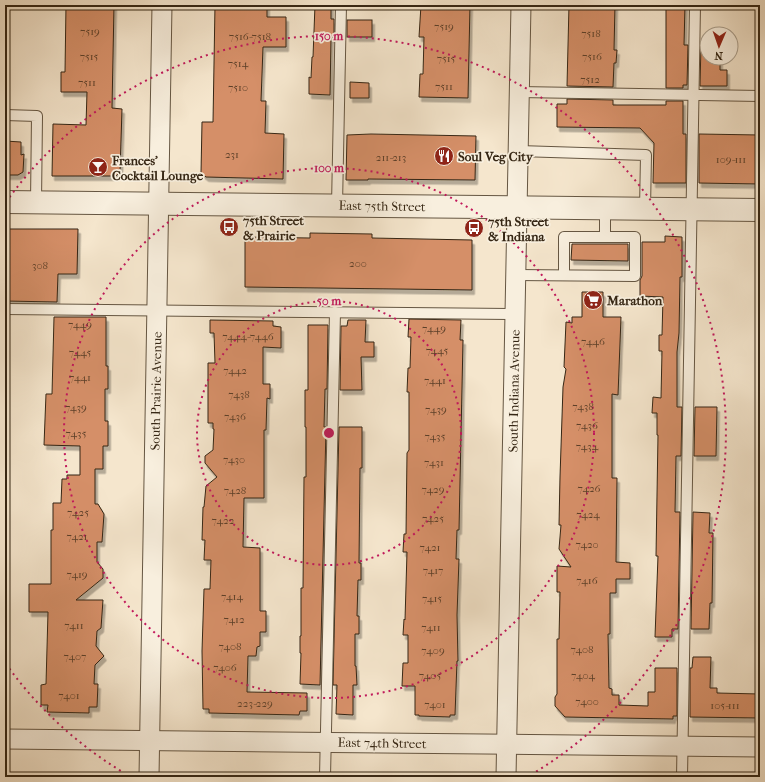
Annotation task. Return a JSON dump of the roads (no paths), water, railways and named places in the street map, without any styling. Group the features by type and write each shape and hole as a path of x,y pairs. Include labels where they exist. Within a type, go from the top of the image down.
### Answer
{"street":[{"name":"South Prairie Avenue","path":"149,777 162,5"},
{"name":"South Indiana Avenue","path":"506,777 521,5"},
{"name":"East 75th Street","path":"5,202 760,210"},
{"name":"East 74th Street","path":"5,739 760,747"}],"lane":[{"path":"337,205 341,5"},
{"path":"682,777 696,5"},
{"path":"520,92 760,96"},
{"path":"5,115 37,116 36,202"},
{"path":"518,152 646,155 646,209"},
{"path":"605,237 606,208"},
{"path":"516,275 635,276 636,237 564,237 564,275"},
{"path":"5,309 516,314"},
{"path":"325,777 335,312"}],"place":[{"name":"Soul Veg City","path":"444,156"},
{"name":"Frances' Cocktail Lounge","path":"98,167"},
{"name":"75th Street & Prairie","path":"229,227"},
{"name":"75th Street & Indiana","path":"474,228"},
{"name":"Marathon","path":"593,300"}]}
